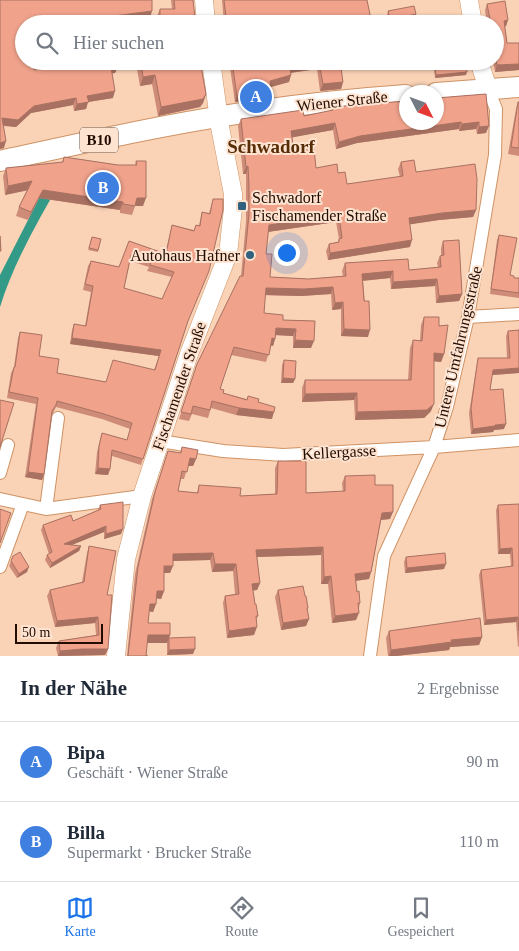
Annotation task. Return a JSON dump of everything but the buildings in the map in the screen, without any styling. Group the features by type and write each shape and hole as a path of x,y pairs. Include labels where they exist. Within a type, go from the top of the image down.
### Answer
{"main road":[{"path":"204,0 205,15"},
{"path":"469,0 472,15"},
{"name":"Fischamender Straße","path":"116,656 126,559 142,496 189,354 228,254 233,194 218,117 212,70"},
{"path":"482,70 488,89"},
{"path":"444,92 519,87"},
{"name":"Wiener Straße","path":"218,117 365,98 399,96"},
{"name":"B10","path":"0,161 114,136 218,117"}],"street":[{"name":"Untere Umfahrungsstraße","path":"370,656 384,556 434,447 447,407 468,317 495,155 496,110 488,89"},
{"path":"468,317 519,314"},
{"path":"46,509 58,418"},
{"name":"Kellergasse","path":"160,441 223,451 283,455 434,447 519,440"},
{"path":"0,473 8,444"},
{"path":"0,499 46,509 142,496"},
{"path":"0,568 23,504"}],"water":[{"path":"51,175 63,177 20,256 0,307 0,275"}],"place":[{"name":"Bipa","path":"256,97"},
{"name":"Billa","path":"103,188"},
{"name":"Schwadorf Fischamender Straße","path":"242,206"},
{"name":"Autohaus Hafner","path":"250,255"}],"district":[{"name":"Schwadorf","path":"271,146"}]}
